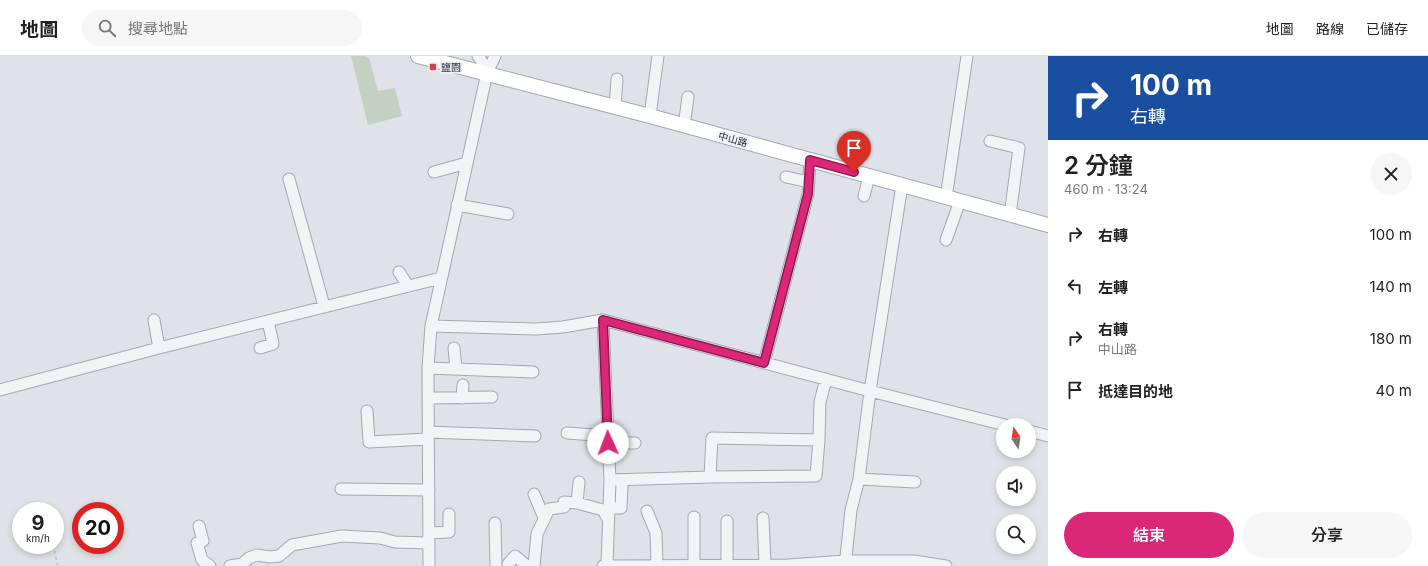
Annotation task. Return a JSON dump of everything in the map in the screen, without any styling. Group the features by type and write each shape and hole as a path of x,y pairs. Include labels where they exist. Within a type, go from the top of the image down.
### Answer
{"main road":[{"name":"中山路","path":"418,56 650,116 1048,225"}],"street":[{"path":"478,56 482,60 486,73"},
{"path":"429,566 428,368 431,326 486,73 495,56"},
{"path":"650,116 658,56"},
{"path":"946,198 967,56"},
{"path":"614,107 617,79"},
{"path":"684,126 688,97"},
{"path":"990,141 1019,148 1010,215"},
{"path":"764,363 808,194 810,160"},
{"path":"434,172 467,163"},
{"path":"864,196 869,176"},
{"path":"786,177 809,182"},
{"path":"289,179 324,306"},
{"path":"845,563 851,510 859,479 870,391 902,185"},
{"path":"946,240 960,201"},
{"path":"458,205 508,214"},
{"path":"399,272 408,286"},
{"path":"0,390 268,320 441,278"},
{"path":"154,320 159,348"},
{"path":"260,348 274,344 268,320"},
{"path":"603,320 610,480 607,566"},
{"path":"431,326 536,329 563,327 603,320 996,423"},
{"path":"454,348 456,369"},
{"path":"428,368 533,372"},
{"path":"610,480 816,476 820,402 826,379"},
{"path":"462,398 463,385"},
{"path":"428,398 492,397"},
{"path":"367,411 369,442 428,436 535,436"},
{"path":"567,433 635,443"},
{"path":"1036,433 1048,436"},
{"path":"710,477 712,438 819,440"},
{"path":"859,479 915,482"},
{"path":"577,503 579,482"},
{"path":"608,513 621,508 622,484"},
{"path":"341,489 429,490"},
{"path":"534,494 544,518"},
{"path":"534,566 537,534 549,509 564,507 564,502 577,503 603,510 608,513"},
{"path":"647,511 656,533 657,565"},
{"path":"230,566 242,564 249,558 257,555 270,557 279,556 292,546 342,536 380,538 395,542 429,538 449,532 449,514"},
{"path":"694,517 694,565"},
{"path":"763,518 765,565"},
{"path":"726,565 727,521"},
{"path":"495,523 496,566"},
{"path":"199,526 203,541 197,543 202,560 210,566"},
{"path":"508,564 515,556 527,566"},
{"path":"603,566 788,565 914,561 946,566"}],"path":[{"path":"55,554 58,566"}],"green space":[{"path":"351,56 364,56 369,58 378,91 395,88 402,116 368,125"}],"place":[{"name":"鹽園","path":"433,67"}],"route":[{"path":"608,443 603,320 764,363 808,194 810,160 854,172"}]}
